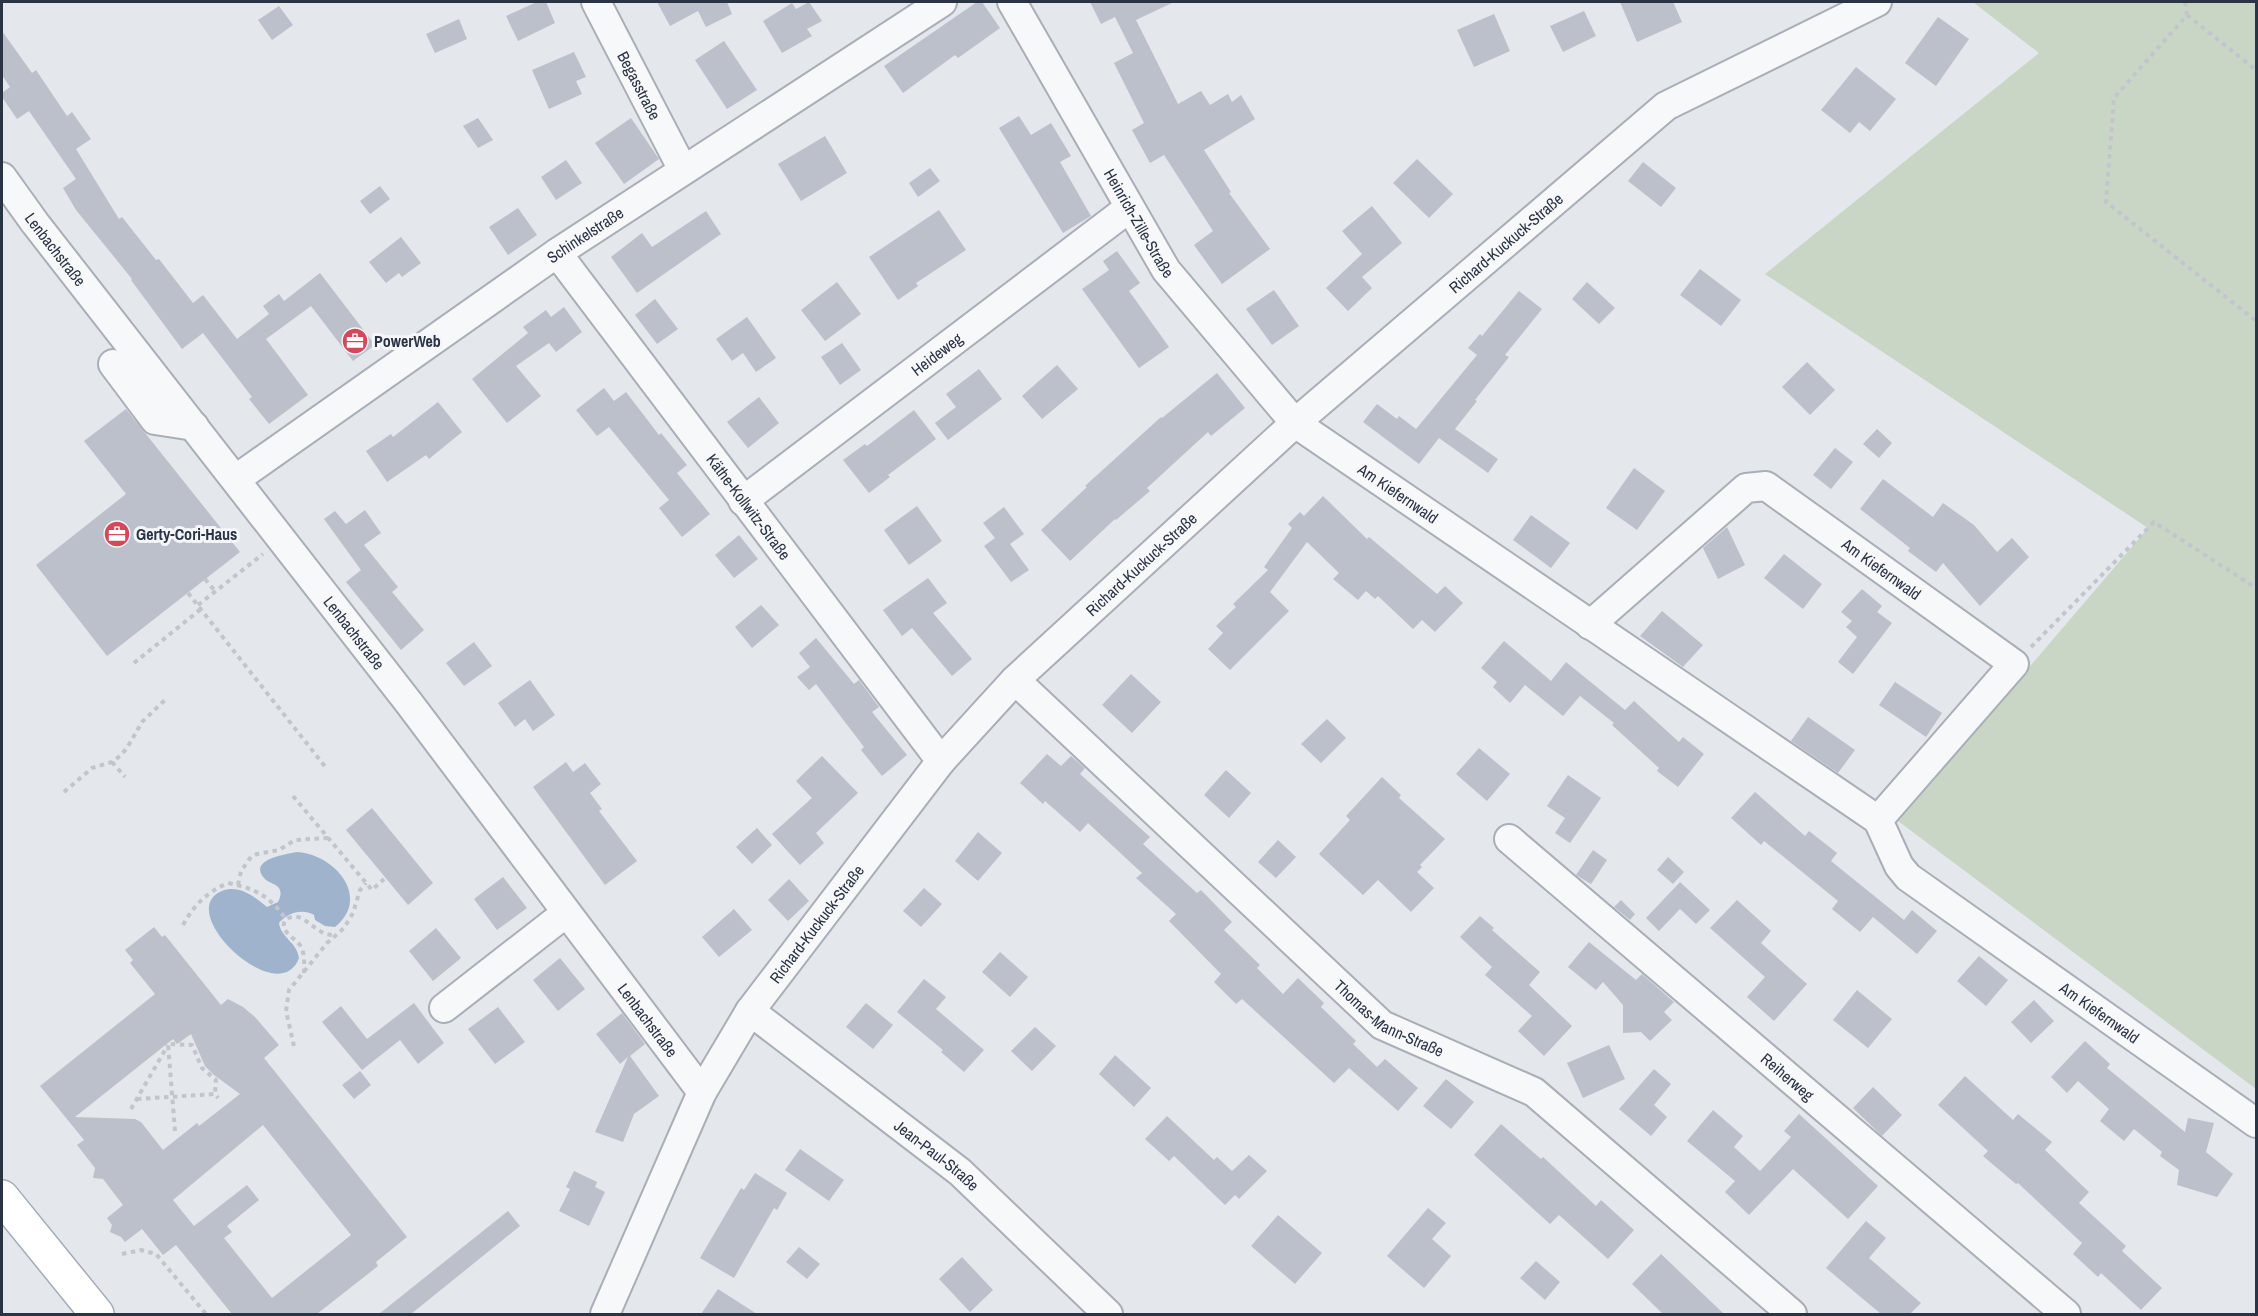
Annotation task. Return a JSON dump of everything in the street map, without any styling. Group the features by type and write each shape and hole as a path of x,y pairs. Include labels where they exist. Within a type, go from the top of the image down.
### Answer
{"main road":[{"path":"2,1197 97,1314"}],"street":[{"name":"Begasstraße","path":"596,2 683,170"},
{"name":"Schinkelstraße","path":"236,479 557,253 942,2"},
{"name":"Heinrich-Zille-Straße","path":"1012,2 1166,270 1295,423"},
{"name":"Richard-Kuckuck-Straße","path":"605,1314 702,1092 750,1011 941,760 1015,680 1295,423 1666,106 1877,2"},
{"name":"Lenbachstraße","path":"2,177 409,703 702,1092"},
{"name":"Heideweg","path":"743,501 1129,208"},
{"name":"Käthe-Kollwitz-Straße","path":"557,253 941,760"},
{"path":"118,329 110,374 155,420 194,426"},
{"name":"Am Kiefernwald","path":"1295,423 1878,820 1899,866 1908,877 2256,1123"},
{"name":"Am Kiefernwald","path":"1590,625 1746,488 1766,486 2014,664"},
{"path":"1878,820 2014,664"},
{"name":"Thomas-Mann-Straße","path":"1015,680 1382,1025 1534,1092 1792,1314"},
{"name":"Reiherweg","path":"1509,839 2066,1314"},
{"path":"444,1008 566,913"},
{"name":"Jean-Paul-Straße","path":"750,1011 960,1172 1108,1314"}],"path":[{"path":"2185,2 2187,15 2256,70"},
{"path":"2187,15 2114,98 2106,202 2256,321"},
{"path":"2014,664 2154,522 2256,588"},
{"path":"198,605 270,549"},
{"path":"205,579 215,591"},
{"path":"188,592 327,769"},
{"path":"134,663 201,609"},
{"path":"64,792 92,768 112,762 127,748 146,716 165,700"},
{"path":"112,762 125,777"},
{"path":"293,796 372,890 384,879"},
{"path":"238,885 241,871 246,863 257,854 279,850 295,840 328,838"},
{"path":"183,925 189,914 204,897 228,883 260,893 274,903 286,919"},
{"path":"294,1046 288,1023 287,996 289,990 320,951 350,920 360,890 366,883"},
{"path":"286,919 297,917 318,931 327,935 335,935"},
{"path":"286,919 284,927 299,943 303,951 304,973"},
{"path":"168,1044 192,1045 199,1063 216,1080 215,1094 218,1098"},
{"path":"168,1044 175,1131"},
{"path":"131,1109 168,1044"},
{"path":"136,1099 215,1094"},
{"path":"122,1254 141,1250 156,1254 206,1314"}],"green space":[{"path":"1973,2 2256,2 2256,1089 1898,821 2148,528 1765,274 2039,53"}],"water":[{"path":"297,852 324,860 335,869 344,879 349,891 350,903 346,915 335,927 325,926 315,920 314,915 305,912 290,914 282,919 279,923 280,928 295,948 299,958 288,971 272,973 253,966 234,952 219,935 210,918 210,902 222,891 235,889 252,896 267,907 278,902 281,894 279,888 266,880 260,867 270,859"}],"building":[{"path":"537,2 546,2 555,23 518,41 506,16"},
{"path":"657,2 727,2 732,14 706,27 698,11 670,26"},
{"path":"809,2 822,21 807,29 812,36 782,53 763,21 792,3 796,9"},
{"path":"977,2 982,2 1000,28 958,58 955,55 903,93 884,66"},
{"path":"1090,2 1174,2 1136,20 1178,104 1201,91 1210,105 1228,94 1232,102 1241,95 1255,119 1204,150 1231,192 1229,193 1270,249 1222,284 1194,245 1213,231 1164,155 1150,163 1132,130 1144,123 1114,63 1133,53 1115,17 1101,24"},
{"path":"1620,2 1673,2 1682,22 1637,42"},
{"path":"279,6 293,25 272,40 258,20"},
{"path":"1584,11 1596,36 1563,52 1550,26"},
{"path":"1494,14 1510,51 1474,67 1457,30"},
{"path":"1938,17 1969,39 1936,86 1905,63"},
{"path":"459,19 467,39 435,53 426,34"},
{"path":"2,31 32,73 36,70 67,116 72,112 91,139 76,149 119,219 122,217 156,260 159,259 193,303 203,295 237,339 269,314 263,306 279,294 284,301 320,273 375,345 353,361 311,306 266,339 308,395 269,424 249,399 252,397 203,333 182,349 132,279 76,210 63,188 76,179 29,111 17,119 2,97 2,93 10,87 2,75"},
{"path":"724,41 757,90 727,109 695,60"},
{"path":"574,52 586,77 576,81 582,94 549,109 532,70"},
{"path":"1856,67 1896,99 1870,131 1859,122 1850,133 1821,110"},
{"path":"1019,116 1031,135 1051,123 1071,156 1060,162 1091,216 1063,233 999,128"},
{"path":"478,118 493,140 478,148 463,126"},
{"path":"631,118 659,159 624,184 595,143"},
{"path":"825,136 847,173 801,201 778,164"},
{"path":"1417,159 1453,194 1429,218 1393,183"},
{"path":"566,160 582,183 556,200 541,177"},
{"path":"1643,162 1676,188 1661,207 1628,181"},
{"path":"930,168 940,181 918,197 909,183"},
{"path":"380,186 390,199 370,214 360,201"},
{"path":"1372,206 1402,243 1362,277 1372,288 1348,311 1326,288 1362,254 1342,231"},
{"path":"518,208 537,235 508,255 489,227"},
{"path":"939,210 966,250 916,283 918,286 898,300 869,257"},
{"path":"706,211 721,234 637,293 611,257 642,233 652,247"},
{"path":"401,237 421,263 402,277 399,273 386,283 369,262"},
{"path":"1117,251 1140,283 1129,291 1169,347 1139,368 1082,289 1109,270 1103,261"},
{"path":"1700,269 1741,300 1721,326 1680,295"},
{"path":"837,282 861,314 825,341 801,310"},
{"path":"1587,282 1615,308 1599,324 1572,299"},
{"path":"1274,290 1299,326 1272,345 1246,309"},
{"path":"1519,291 1542,309 1505,355 1509,357 1455,429 1498,459 1488,473 1439,438 1419,464 1363,422 1377,404 1397,419 1399,416 1416,429 1477,355 1468,348 1480,334 1482,336"},
{"path":"655,299 678,329 657,344 635,315"},
{"path":"564,307 582,332 556,352 549,343 516,366 541,396 507,423 472,379 528,333 523,327 546,310 551,317"},
{"path":"747,317 776,358 756,372 743,353 732,361 716,339"},
{"path":"842,343 861,370 840,385 821,357"},
{"path":"1807,362 1835,390 1810,415 1782,387"},
{"path":"1057,365 1078,389 1042,419 1022,396"},
{"path":"979,369 1002,399 948,440 935,423 956,407 946,394"},
{"path":"1217,373 1245,408 1211,436 1208,432 1147,488 1150,491 1115,519 1070,561 1041,530 1087,487 1085,486 1161,417"},
{"path":"604,388 614,401 626,392 659,435 661,433 687,465 677,473 710,514 682,537 659,508 669,500 609,427 597,436 576,410"},
{"path":"759,397 779,423 748,448 727,422"},
{"path":"438,402 462,432 429,459 426,455 387,482 366,451 391,434 393,437"},
{"name":"Gerty-Cori-Haus","path":"126,409 240,552 107,656 36,565 126,494 84,441"},
{"path":"914,410 936,439 888,475 890,477 869,493 843,460 865,444 867,446"},
{"path":"1877,429 1892,443 1879,458 1863,444"},
{"path":"1835,448 1853,462 1831,489 1813,475"},
{"path":"1634,468 1665,491 1637,530 1606,508"},
{"path":"1883,479 1933,517 1943,503 1974,525 1997,552 2012,538 2029,557 1980,606 1943,563 1936,572 1908,551 1910,548 1860,509"},
{"path":"1323,496 1367,539 1369,537 1437,594 1445,586 1463,603 1435,632 1422,620 1413,629 1378,596 1375,599 1366,591 1358,600 1333,579 1339,573 1307,542 1270,592 1289,611 1230,670 1208,649 1223,633 1216,626 1236,607 1233,604 1268,570 1264,567 1292,528 1288,524 1300,512 1304,516"},
{"path":"917,506 942,541 909,565 884,530"},
{"path":"1004,507 1024,534 1010,544 1029,570 1011,582 984,546 995,538 983,523"},
{"path":"365,510 381,533 364,545 398,587 392,592 424,630 401,650 346,582 361,570 324,519 335,511 346,524"},
{"path":"1531,515 1570,543 1551,568 1513,540"},
{"path":"1727,527 1745,565 1718,579 1703,548"},
{"path":"739,535 758,559 734,578 715,555"},
{"path":"1784,554 1822,584 1803,609 1764,578"},
{"path":"928,578 947,603 933,613 972,659 952,676 912,628 902,636 883,610"},
{"path":"1862,589 1882,606 1877,612 1892,623 1853,674 1838,662 1857,637 1846,627 1852,621 1841,612"},
{"path":"761,605 779,625 752,648 735,627"},
{"path":"1662,611 1703,645 1683,667 1640,636"},
{"path":"816,638 854,684 859,680 879,707 872,712 907,755 882,776 861,750 864,747 816,684 809,690 797,677 810,667 799,653"},
{"path":"1504,641 1551,681 1566,662 1625,710 1634,701 1679,742 1683,737 1704,754 1678,787 1657,771 1659,768 1612,725 1614,723 1580,696 1563,716 1525,685 1510,703 1493,687 1497,682 1481,668"},
{"path":"474,642 492,666 464,686 446,663"},
{"path":"1131,674 1161,702 1132,733 1102,705"},
{"path":"530,680 555,715 533,731 525,719 515,727 498,703"},
{"path":"1895,682 1942,713 1926,737 1879,705"},
{"path":"1808,717 1855,750 1838,773 1791,741"},
{"path":"1327,719 1346,738 1321,763 1301,744"},
{"path":"1479,748 1510,774 1487,801 1456,774"},
{"path":"1047,754 1061,766 1071,756 1085,768 1080,774 1150,837 1143,844 1197,893 1201,890 1232,922 1224,930 1260,965 1257,968 1283,994 1298,978 1324,1003 1321,1007 1356,1041 1353,1044 1377,1067 1385,1059 1418,1088 1398,1111 1349,1068 1334,1083 1242,999 1236,1004 1214,982 1221,974 1169,921 1176,914 1136,878 1142,873 1088,823 1080,832 1045,801 1043,804 1020,783"},
{"path":"822,756 858,793 816,833 824,843 800,865 772,834 812,798 796,781"},
{"path":"566,762 573,772 585,763 601,784 590,793 602,809 599,811 637,861 605,885 533,787"},
{"path":"1226,770 1251,793 1229,818 1204,795"},
{"path":"1568,775 1601,798 1570,843 1555,833 1565,818 1547,806"},
{"path":"1382,777 1401,795 1399,798 1445,839 1420,865 1422,867 1417,872 1434,888 1411,912 1378,880 1363,895 1319,854 1350,820 1346,816"},
{"path":"1755,792 1805,836 1809,831 1837,853 1831,861 1904,920 1912,910 1937,931 1917,954 1873,917 1860,932 1832,909 1838,901 1764,841 1761,845 1731,818"},
{"path":"372,808 433,883 408,905 346,830"},
{"path":"757,828 772,845 752,864 736,847"},
{"path":"978,832 1002,853 978,881 955,861"},
{"path":"1278,840 1296,857 1276,878 1258,862"},
{"path":"1593,850 1607,860 1591,884 1576,875"},
{"path":"1668,857 1684,872 1673,884 1657,870"},
{"path":"503,877 527,908 497,930 474,899"},
{"path":"789,879 809,901 788,921 768,900"},
{"path":"1680,882 1710,910 1696,924 1680,909 1659,931 1646,918"},
{"path":"924,888 942,904 921,927 903,911"},
{"path":"1621,900 1635,914 1630,920 1614,907"},
{"path":"1737,900 1771,931 1761,943 1807,984 1774,1021 1747,997 1765,977 1710,928"},
{"path":"734,909 752,930 719,957 702,937"},
{"path":"1480,916 1494,928 1492,930 1540,972 1529,985 1572,1026 1544,1056 1518,1031 1532,1016 1485,975 1492,967 1460,937"},
{"path":"154,927 162,937 165,935 221,1005 228,999 255,1017 279,1045 264,1058 407,1237 376,1262 378,1266 317,1314 232,1314 176,1245 163,1255 142,1229 125,1242 121,1237 110,1232 112,1225 107,1218 123,1205 103,1179 93,1178 95,1168 77,1145 84,1140 40,1086 155,994 130,963 133,960 125,950","holes":["191,1034 205,1066 240,1094 199,1126 197,1123 163,1150 141,1122 135,1119 75,1117 173,1039 177,1044","263,1125 351,1235 272,1298 224,1238 232,1232 227,1226 259,1200 247,1185 194,1226 173,1200"]},
{"path":"436,928 461,958 433,981 409,951"},
{"path":"1589,942 1636,980 1642,974 1674,1002 1664,1012 1672,1020 1650,1041 1641,1032 1623,1033 1623,1005 1603,982 1596,990 1568,967"},
{"path":"1000,952 1028,977 1010,997 982,972"},
{"path":"1979,956 2008,980 1986,1006 1957,981"},
{"path":"560,958 585,989 558,1011 533,980"},
{"path":"924,979 946,997 936,1009 984,1050 964,1072 941,1052 943,1050 897,1012"},
{"path":"1857,990 1892,1019 1868,1048 1833,1020"},
{"path":"2034,1000 2054,1021 2031,1043 2011,1022"},
{"path":"414,1003 444,1043 418,1064 400,1040 362,1070 322,1022 341,1006 367,1039"},
{"path":"866,1003 893,1025 873,1049 846,1027"},
{"path":"498,1007 525,1042 495,1064 468,1029"},
{"path":"622,1013 645,1044 630,1056 659,1096 634,1114 623,1142 595,1132 628,1057 620,1064 596,1034"},
{"path":"1035,1027 1056,1046 1032,1071 1011,1051"},
{"path":"2085,1041 2110,1064 2107,1068 2185,1132 2188,1118 2214,1123 2206,1152 2233,1174 2217,1197 2177,1185 2179,1170 2160,1156 2162,1152 2134,1129 2124,1141 2100,1121 2109,1109 2078,1081 2067,1093 2051,1077"},
{"path":"1609,1045 1625,1079 1583,1098 1567,1063"},
{"path":"1115,1055 1151,1088 1134,1107 1099,1074"},
{"path":"1654,1069 1671,1084 1654,1105 1667,1117 1651,1136 1619,1109"},
{"path":"360,1071 371,1085 354,1099 342,1085"},
{"path":"1965,1076 2013,1120 2018,1114 2052,1142 2045,1150 2089,1192 2079,1203 2126,1246 2122,1251 2162,1288 2141,1310 2101,1273 2098,1277 2073,1254 2082,1243 2018,1183 2016,1184 1983,1156 1988,1151 1938,1105"},
{"path":"1446,1079 1474,1102 1451,1129 1423,1106"},
{"path":"1873,1087 1902,1115 1882,1136 1853,1108"},
{"path":"1713,1110 1743,1136 1734,1147 1760,1171 1791,1137 1784,1131 1799,1114 1878,1186 1848,1219 1793,1169 1749,1215 1725,1192 1735,1181 1687,1141"},
{"path":"1167,1116 1214,1160 1217,1157 1232,1171 1249,1155 1267,1171 1239,1199 1235,1195 1225,1205 1174,1156 1169,1161 1145,1139"},
{"path":"1501,1124 1541,1159 1543,1157 1596,1206 1601,1200 1634,1230 1608,1259 1559,1215 1550,1224 1474,1155"},
{"path":"800,1149 844,1180 829,1201 785,1170"},
{"path":"574,1171 597,1182 595,1187 605,1192 589,1226 559,1211 570,1189 566,1187"},
{"path":"755,1173 787,1193 777,1210 774,1208 734,1278 700,1258 741,1188 744,1190"},
{"path":"1428,1208 1446,1223 1432,1239 1451,1256 1424,1288 1387,1256"},
{"path":"508,1211 520,1226 411,1314 379,1314"},
{"path":"1278,1215 1322,1253 1295,1284 1251,1246"},
{"path":"1866,1221 1886,1238 1869,1258 1921,1303 1910,1314 1881,1314 1826,1268"},
{"path":"799,1247 820,1264 807,1279 786,1262"},
{"path":"1661,1254 1724,1314 1663,1314 1632,1284"},
{"path":"962,1257 993,1290 970,1312 939,1279"},
{"path":"1536,1261 1560,1282 1545,1300 1520,1278"},
{"path":"718,1289 757,1314 701,1314"}],"place":[{"name":"PowerWeb","path":"355,341"},
{"name":"Gerty-Cori-Haus","path":"117,534"}]}
